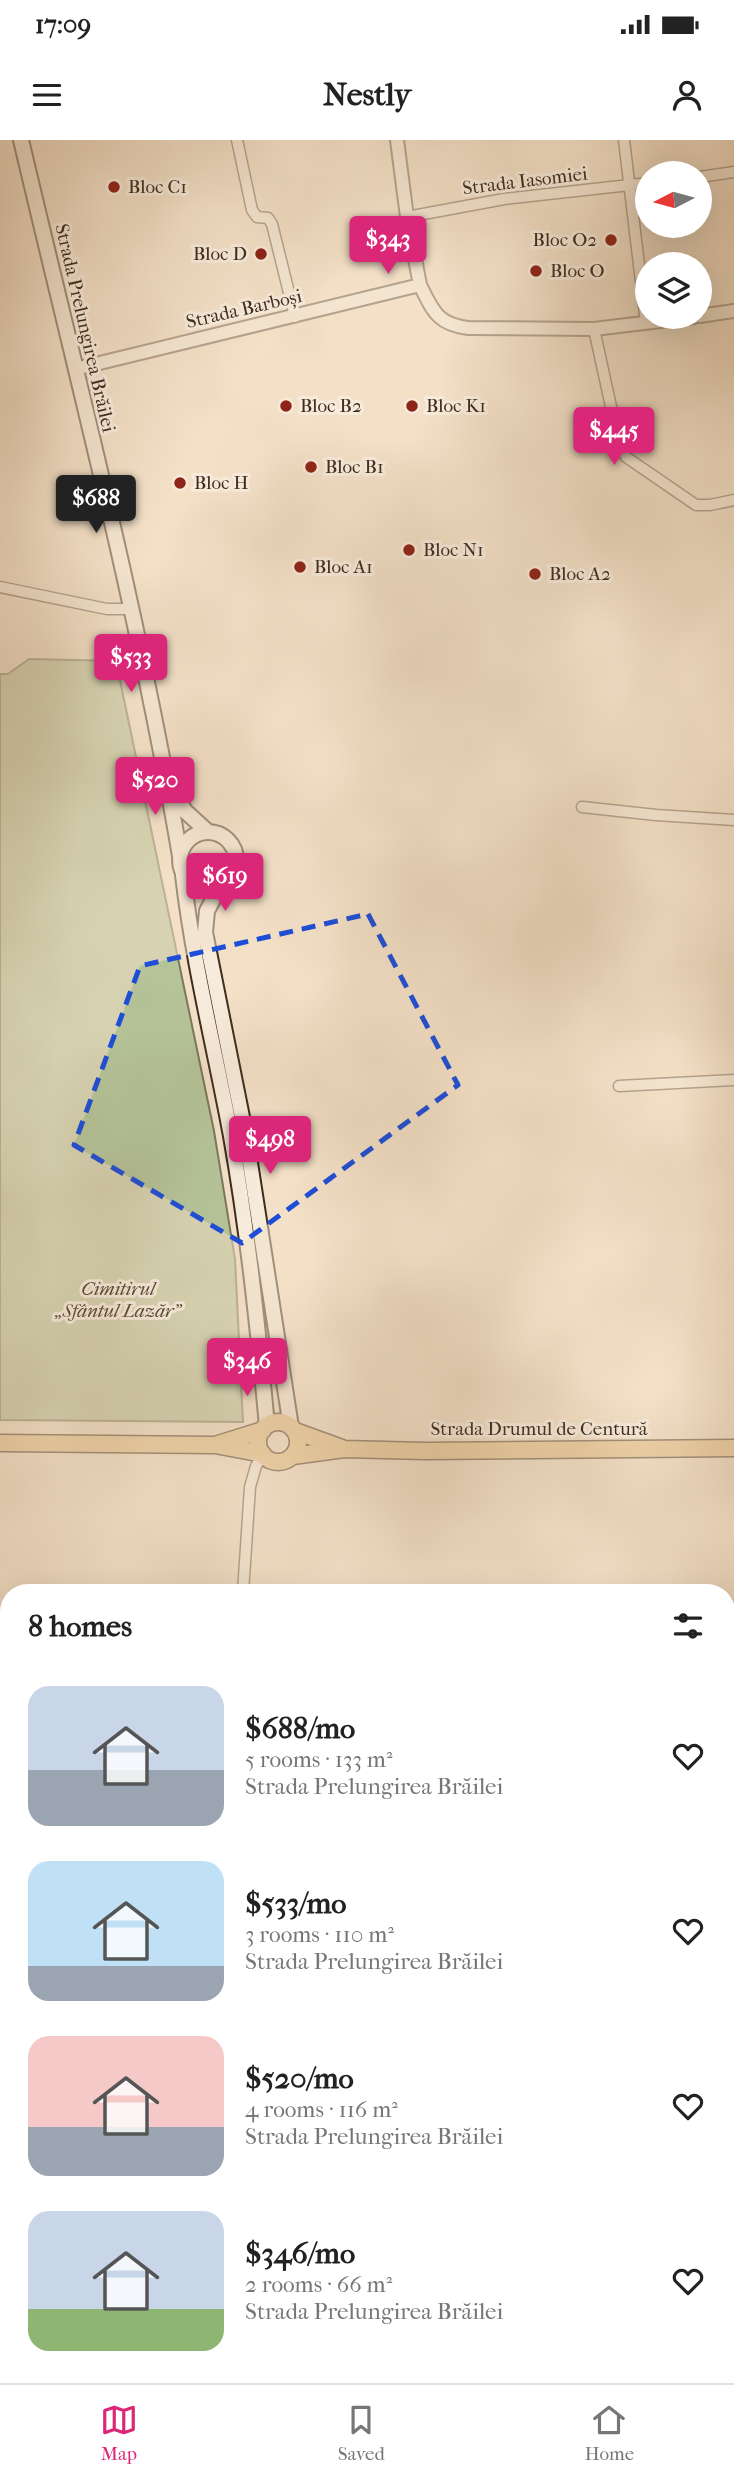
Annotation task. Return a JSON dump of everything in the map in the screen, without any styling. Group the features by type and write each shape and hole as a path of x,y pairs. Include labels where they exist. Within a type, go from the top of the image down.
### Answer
{"highway":[{"path":"215,1445 279,1422 344,1449"},
{"path":"263,1454 259,1442 265,1428"},
{"path":"293,1429 298,1444 293,1456"},
{"path":"0,1443 215,1445 263,1454 274,1462 293,1456 344,1449"},
{"name":"Strada Drumul de Centură","path":"344,1449 425,1451 734,1448"}],"main road":[{"name":"Strada Prelungirea Brăilei","path":"21,140 131,609 180,856"},
{"name":"Strada Prelungirea Brăilei","path":"165,771 185,811 208,832"},
{"path":"265,1428 252,1268 227,1113 191,939 180,856 182,848 193,836 208,832 223,836 234,850 236,860 234,871 220,886 207,912 205,932 246,1137 293,1429"},
{"path":"183,874 195,886 220,886"}],"street":[{"path":"237,140 253,210 257,217 268,218 272,224 295,317"},
{"path":"397,140 407,217 420,285 431,306 450,326 594,328 635,324"},
{"path":"624,140 637,252"},
{"path":"712,175 734,172"},
{"name":"Strada Iasomiei","path":"407,217 504,199 635,185"},
{"name":"Strada Barboși","path":"75,369 420,285"},
{"path":"712,314 734,311"},
{"path":"594,328 619,443 626,457 696,505 734,500"},
{"path":"0,587 107,609 131,609"},
{"path":"582,807 734,820"},
{"path":"619,1086 734,1080"},
{"path":"244,1584 250,1487 256,1466 263,1454"}],"highlighted area":[{"path":"368,914 458,1085 242,1243 74,1145 140,966"}],"green space":[{"name":"Cimitirul „Sfântul Lazăr”","path":"29,659 116,661 214,1131 235,1259 243,1422 0,1420 0,674 8,674"}],"place":[{"name":"Bloc C1","path":"114,187"},
{"name":"Bloc O2","path":"611,240"},
{"name":"Bloc D","path":"261,254"},
{"name":"Bloc O","path":"536,271"},
{"name":"Bloc B2","path":"286,406"},
{"name":"Bloc K1","path":"412,406"},
{"name":"Bloc B1","path":"311,467"},
{"name":"Bloc H","path":"180,483"},
{"name":"Bloc N1","path":"409,550"},
{"name":"Bloc A1","path":"300,567"},
{"name":"Bloc A2","path":"535,574"}]}
